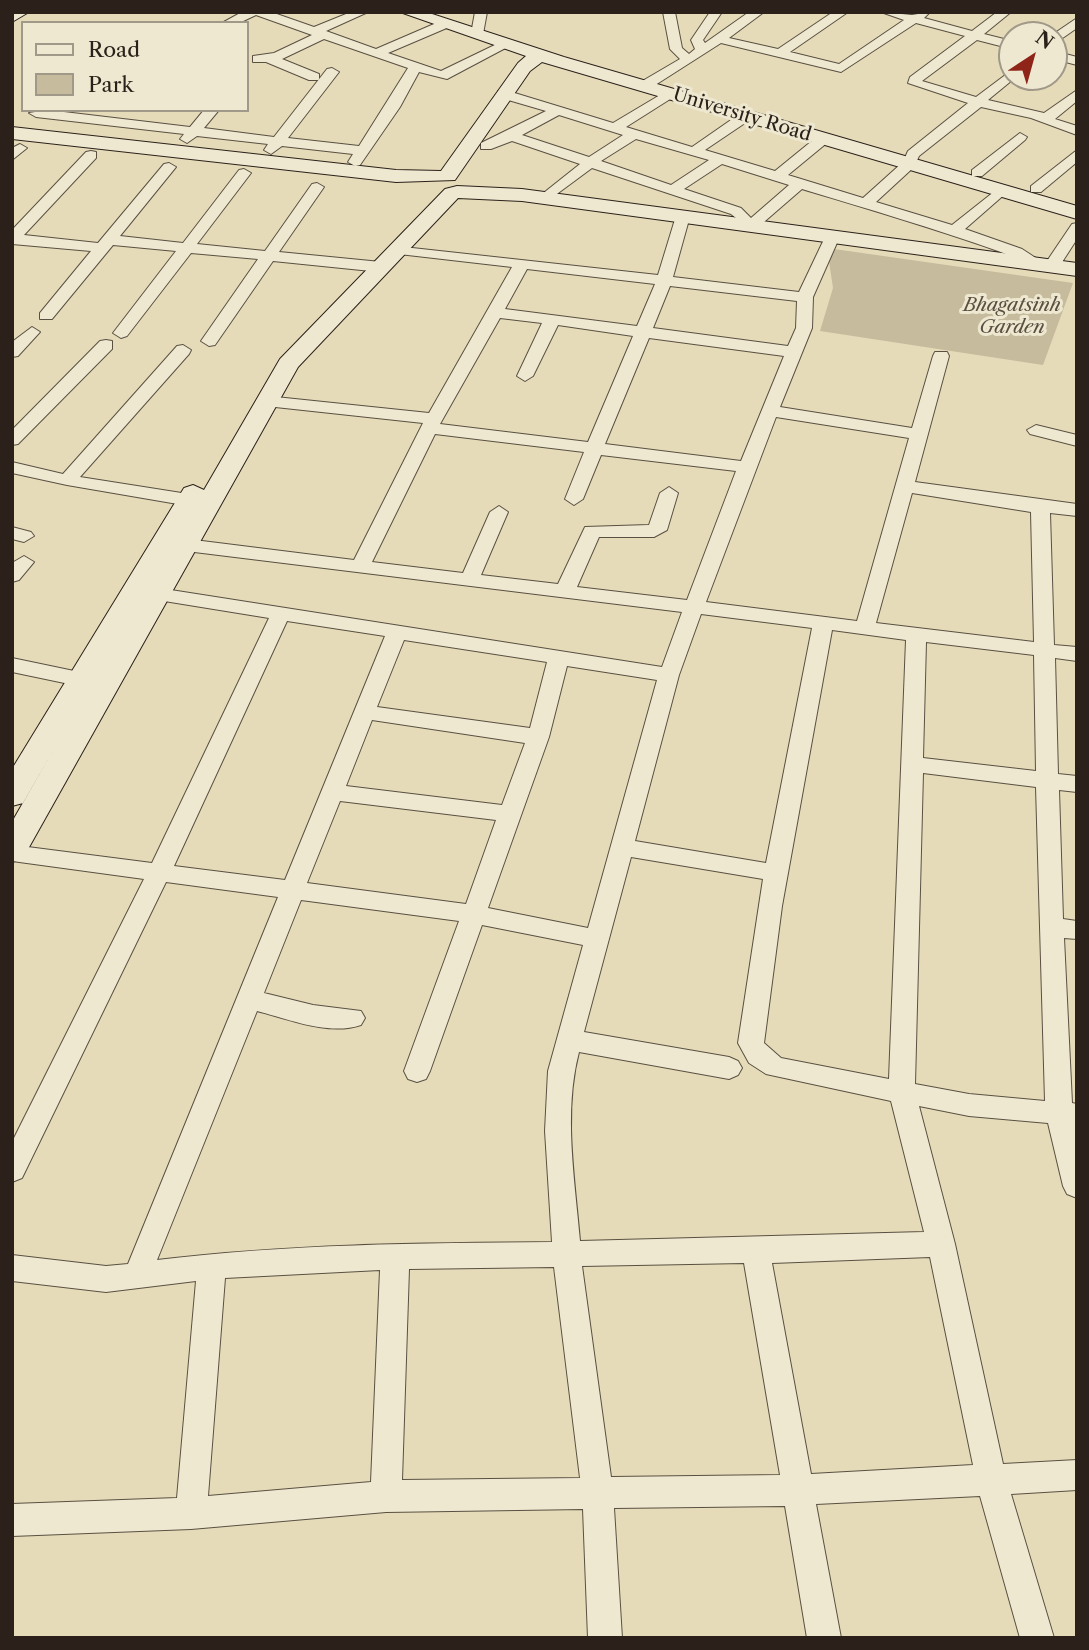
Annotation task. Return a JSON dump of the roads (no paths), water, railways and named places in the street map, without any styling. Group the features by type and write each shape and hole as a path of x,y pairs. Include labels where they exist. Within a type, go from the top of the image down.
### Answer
{"street":[{"path":"12,17 21,12"},
{"path":"233,21 256,12 435,75 449,75 507,44"},
{"path":"258,57 319,34 362,12"},
{"name":"University Road","path":"408,12 479,24 650,82 911,159 1000,191 1077,213"},
{"path":"669,12 676,49 688,60"},
{"path":"702,50 697,40 716,12"},
{"path":"650,82 688,60 758,12"},
{"path":"779,54 842,12"},
{"path":"887,12 919,16 998,42"},
{"path":"1005,12 915,80 915,83 1077,131"},
{"path":"718,39 841,68 919,16"},
{"path":"376,54 440,18"},
{"name":"University Road","path":"479,24 507,44 558,61 650,82 670,93 823,139 977,173 1077,201"},
{"path":"539,55 524,67 486,146 305,344 198,501 166,534 15,842 158,874 472,914 597,939"},
{"path":"258,57 314,77"},
{"path":"12,795 158,594 186,545 198,501 242,402 268,364 382,260 451,185 511,97 558,61"},
{"path":"350,169 415,67"},
{"path":"262,162 332,72"},
{"path":"866,203 911,159 998,86"},
{"path":"616,127 670,93"},
{"path":"1037,117 1052,116 1077,93"},
{"path":"511,97 956,230 1017,252 1045,266"},
{"path":"486,146 558,110"},
{"path":"121,112 91,149 18,227 12,239 187,249 268,257 522,264 805,297"},
{"path":"46,317 210,112"},
{"path":"36,113 362,151"},
{"path":"695,150 746,116"},
{"path":"546,198 591,162 635,133"},
{"path":"510,136 736,211 744,217 747,224"},
{"path":"977,173 1020,138"},
{"path":"778,176 823,139"},
{"path":"15,146 91,149 172,160 262,162 350,169 1077,270"},
{"path":"1036,189 1077,154"},
{"path":"673,190 722,158"},
{"path":"121,333 244,173"},
{"path":"747,224 800,183"},
{"path":"209,341 317,187"},
{"path":"956,230 1000,191"},
{"path":"574,499 663,282 683,216"},
{"path":"1045,266 1077,227"},
{"path":"605,1638 598,1495 570,1296 558,1131 561,1071 624,848 669,675 747,467 804,328 805,297 832,236"},
{"path":"360,566 432,424 522,264"},
{"path":"494,312 793,352"},
{"path":"525,376 552,320"},
{"path":"12,352 32,332"},
{"path":"12,440 106,345"},
{"path":"67,480 183,350"},
{"path":"865,628 941,356"},
{"path":"266,401 595,449 747,467"},
{"path":"769,411 919,434"},
{"path":"1036,430 1077,441"},
{"path":"12,467 67,480 198,501"},
{"path":"905,486 1077,510"},
{"path":"565,591 592,531 654,531 660,526 669,493"},
{"path":"1033,505 1039,508 1042,517 1051,927 1077,1186"},
{"path":"470,579 499,512"},
{"path":"186,545 1077,654"},
{"path":"158,594 669,675"},
{"path":"12,1170 158,874 281,614"},
{"path":"823,622 776,873 751,1043 758,1056 775,1067 970,1105 1068,1114"},
{"path":"137,1276 397,632"},
{"path":"916,634 902,1092 941,1244 991,1479 1037,1638"},
{"path":"417,1071 538,737 559,658"},
{"path":"12,665 94,682"},
{"path":"364,712 538,737"},
{"path":"912,764 1077,784"},
{"path":"334,792 511,814"},
{"path":"624,848 776,873"},
{"path":"1051,927 1077,930"},
{"path":"249,999 313,1015 352,1018"},
{"path":"569,1040 729,1068"},
{"path":"12,1268 106,1279 212,1265 395,1256 756,1251 941,1244"},
{"path":"756,1251 824,1638"},
{"path":"386,1496 395,1256"},
{"path":"191,1513 212,1265"},
{"path":"12,1520 191,1513 386,1496 598,1495 796,1490 1077,1475"}],"park label":[{"name":"Bhagatsinh Garden","path":"1012,317"}]}
